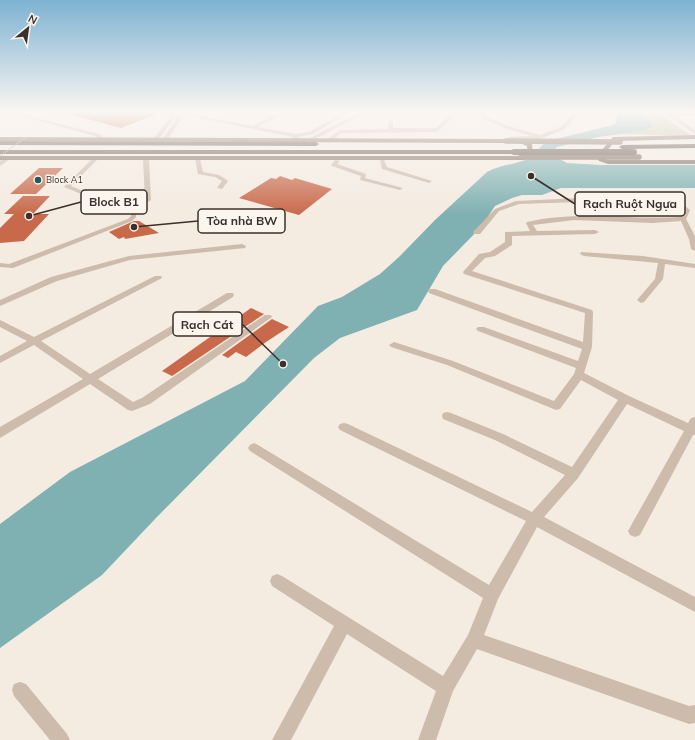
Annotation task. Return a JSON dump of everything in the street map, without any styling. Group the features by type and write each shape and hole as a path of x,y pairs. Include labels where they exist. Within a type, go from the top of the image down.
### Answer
{"highway":[{"path":"186,153 191,146"},
{"path":"0,152 186,153 488,146"},
{"path":"517,146 636,154 695,153"},
{"path":"678,146 695,146"}],"main road":[{"path":"302,159 337,161 513,161 528,157 531,154 530,146"},
{"path":"608,146 599,157 601,160 608,162 695,162"},
{"path":"2,158 276,161 302,159 521,157 636,154 695,157"}],"street":[{"path":"0,164 2,158"},
{"path":"0,265 10,266 130,220 134,216 134,213 67,187 95,159"},
{"path":"146,159 148,200"},
{"path":"197,159 200,173 217,176 225,181 220,188"},
{"path":"337,161 334,165 364,175 362,179 400,188"},
{"path":"382,161 384,168 429,181"},
{"path":"477,232 497,210 518,202 580,200 676,201 687,210 683,219 694,239 695,249"},
{"path":"394,345 450,363 556,406 580,370 587,347 589,312 467,272 482,256 492,254 509,244 508,234 595,232 586,218"},
{"path":"534,233 529,223 586,218 652,221 683,219"},
{"path":"0,303 54,279 129,258 242,246"},
{"path":"584,254 662,260 695,266"},
{"path":"641,300 659,279 662,260"},
{"path":"0,360 34,341 158,278"},
{"path":"432,291 587,347"},
{"path":"0,433 89,378 230,295"},
{"path":"0,323 34,341 132,407 146,401 268,317"},
{"path":"481,329 580,370 625,399 693,427 635,531"},
{"path":"427,740 446,687 474,640 492,595 534,519 574,474 625,399"},
{"path":"447,416 499,437 574,474"},
{"path":"344,427 534,519 695,605"},
{"path":"254,448 492,595"},
{"path":"277,581 446,687"},
{"path":"281,740 344,623"},
{"path":"474,640 689,714 695,714"},
{"path":"20,690 61,740"}],"path":[{"path":"2,158 16,146"}],"water":[{"path":"542,146 563,146 557,147 554,150 554,156 567,163 601,165 695,165 695,188 561,188 542,195 522,195 495,206 481,227 443,266 417,310 340,338 314,358 155,519 102,575 0,648 0,524 70,472 245,381 318,306 342,297 380,274 487,172 498,167 519,162 534,155"}],"building":[{"name":"Block A1","path":"39,168 63,168 36,194 10,194"},
{"path":"280,176 292,180 295,178 332,189 299,215 239,198 271,178 276,179"},
{"path":"23,196 50,196 33,214 49,214 24,241 0,243 0,228 14,214 4,214"},
{"path":"134,221 139,221 159,233 125,239 124,237 119,239 109,232"},
{"path":"251,308 264,314 172,376 162,371"},
{"path":"272,319 289,327 246,357 236,352 228,358 222,355"}],"place":[{"name":"Rạch Ruột Ngựa","path":"531,176"},
{"name":"Block A1","path":"38,180"},
{"name":"Block B1","path":"29,216"},
{"name":"Tòa nhà BW","path":"134,227"},
{"name":"Rạch Cát","path":"283,364"}]}
